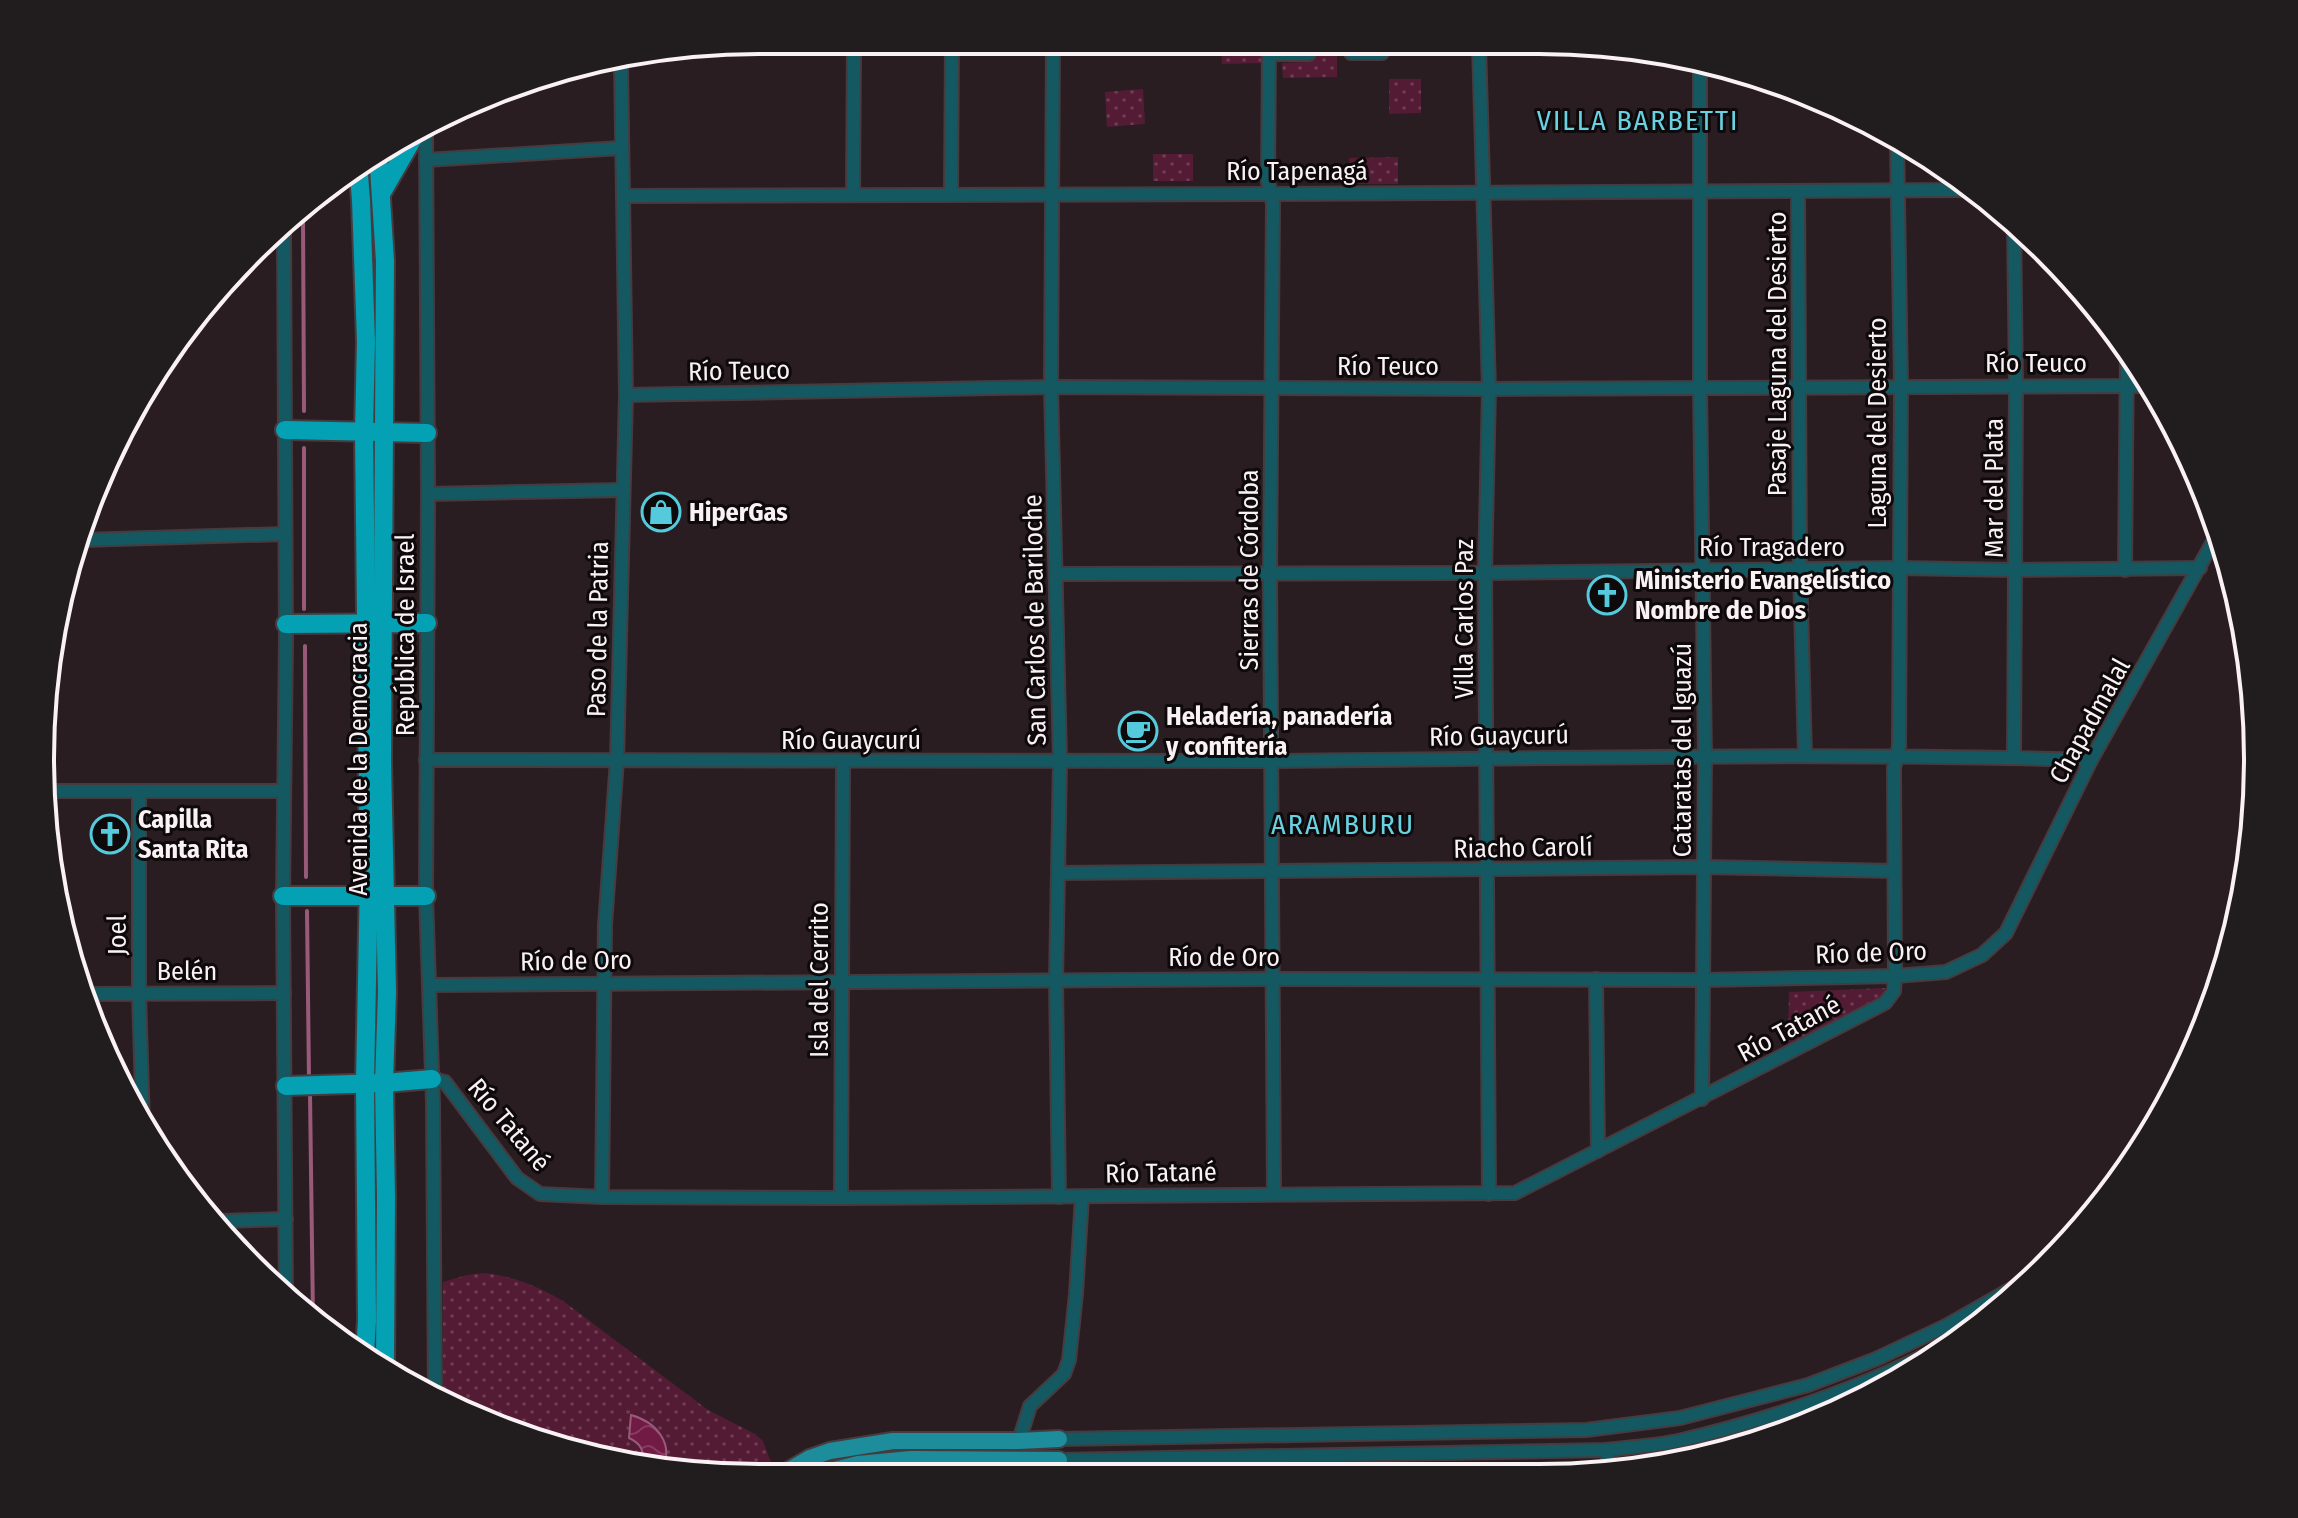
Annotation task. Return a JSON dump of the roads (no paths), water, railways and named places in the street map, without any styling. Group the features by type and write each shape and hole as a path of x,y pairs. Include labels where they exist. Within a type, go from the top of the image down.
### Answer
{"highway":[{"path":"381,194 408,147"},
{"name":"Avenida de la Democracia","path":"366,1344 374,1083 387,992 376,895 375,622 384,432 385,261 379,165"},
{"name":"Avenida de la Democracia","path":"359,179 366,341 364,432 375,622"},
{"path":"285,430 427,433"},
{"path":"286,624 427,623"},
{"path":"283,896 426,896"},
{"path":"286,1086 432,1079"},
{"name":"Avenida de la Democracia","path":"374,1083 386,1197 385,1357"}],"main road":[{"path":"1038,1439 1039,1464"},
{"path":"800,1464 830,1451 893,1441 1059,1439"},
{"path":"1019,1441 1019,1464"},
{"path":"858,1464 911,1459 978,1464"},
{"path":"1048,1464 1059,1460"}],"street":[{"path":"853,195 854,54"},
{"path":"951,194 952,54"},
{"name":"San Carlos de Bariloche","path":"1053,54 1051,387 1060,761 1056,980 1059,1197"},
{"name":"Sierras de Córdoba","path":"1269,54 1268,181 1273,204 1270,572 1274,1194"},
{"name":"Villa Carlos Paz","path":"1479,54 1489,389 1485,573 1489,1194"},
{"name":"Paso de la Patria","path":"602,1197 605,925 617,760 626,395 621,68"},
{"name":"Cataratas del Iguazú","path":"1700,73 1705,756 1702,1099"},
{"name":"República de Israel","path":"426,138 426,896 434,1142 435,1385"},
{"path":"426,160 621,148"},
{"name":"Laguna del Desierto","path":"1894,991 1894,768 1899,746 1901,385 1897,151"},
{"name":"Río Tapenagá","path":"624,196 1955,190"},
{"name":"Pasaje Laguna del Desierto","path":"1798,191 1800,569 1805,756"},
{"path":"284,238 286,1282"},
{"name":"Mar del Plata","path":"2014,238 2014,758"},
{"path":"2125,570 2128,371"},
{"name":"Río Teuco","path":"626,395 1051,387 1489,389 2137,386"},
{"path":"428,494 623,490"},
{"path":"89,540 284,534"},
{"name":"Chapadmalal","path":"2006,933 2091,760 2211,546"},
{"name":"Río Tragadero","path":"1057,574 2200,568"},
{"name":"Río Guaycurú","path":"426,760 843,763 1705,756 2091,760"},
{"name":"Isla del Cerrito","path":"841,1198 843,763"},
{"path":"55,791 284,791"},
{"name":"Joel","path":"139,792 142,1101"},
{"name":"Riacho Carolí","path":"1058,873 1704,867 1893,871"},
{"name":"Río de Oro","path":"430,985 1489,978 1703,980 1895,976 1946,972 1982,955 2006,933"},
{"path":"1596,979 1598,1151"},
{"name":"Río Tatané","path":"432,1079 445,1082 517,1178 540,1194 841,1198 1515,1193 1885,1003 1894,991"},
{"name":"Belén","path":"94,994 284,993"},
{"path":"1019,1441 1030,1406 1064,1374 1069,1360 1082,1197"},
{"path":"226,1221 286,1219"},
{"path":"1059,1439 1586,1430 1680,1418 1808,1385 1876,1359 1987,1303"},
{"path":"1059,1460 1606,1450 1675,1441 1741,1424 1812,1402 1896,1368"},
{"path":"1606,1450 1609,1460"}],"water":[{"path":"631,1415 648,1423 661,1436 665,1443 665,1458 642,1454 641,1448 629,1438"}],"waterway":[{"path":"303,222 304,411"},
{"path":"304,448 304,609"},
{"path":"305,646 306,877"},
{"path":"307,911 309,1079"},
{"path":"310,1094 313,1304"}],"place":[{"name":"HiperGas","path":"661,512"},
{"name":"Ministerio Evangelístico Nombre de Dios","path":"1607,595"},
{"name":"Heladería, panadería y confitería","path":"1138,731"},
{"name":"Capilla Santa Rita","path":"110,834"}],"district":[{"name":"VILLA BARBETTI","path":"1638,120"},
{"name":"ARAMBURU","path":"1343,824"}]}
